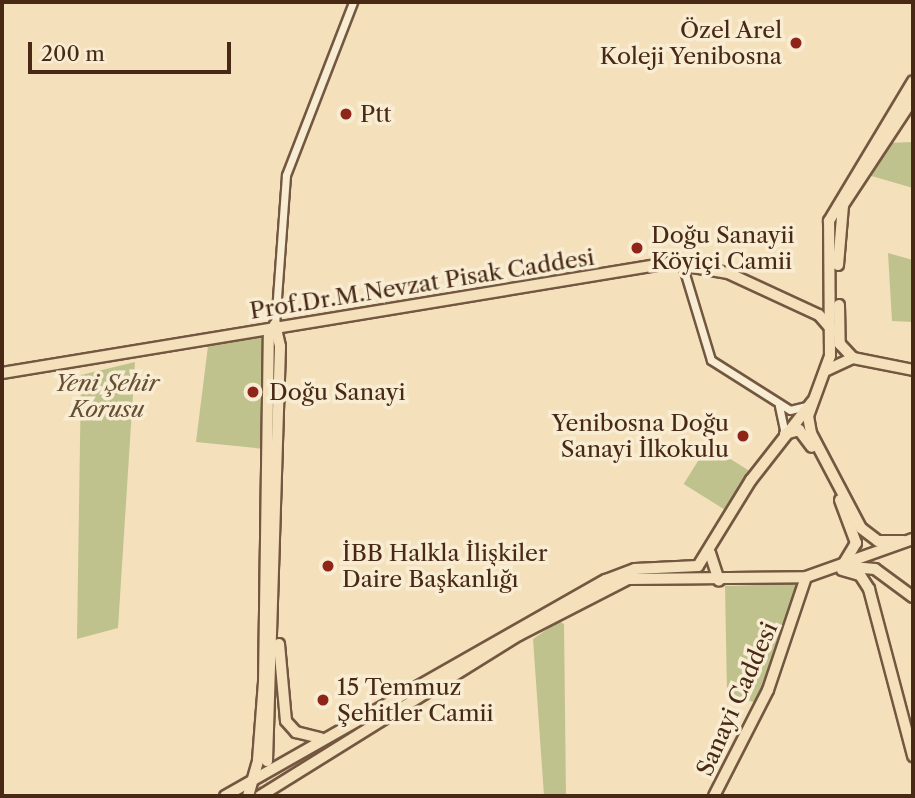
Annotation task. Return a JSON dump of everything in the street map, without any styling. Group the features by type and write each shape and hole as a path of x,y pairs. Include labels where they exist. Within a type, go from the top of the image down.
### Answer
{"main road":[{"path":"885,575 878,555 811,433 813,402 826,370 832,331 828,220 913,81"},
{"path":"853,358 840,344 836,225 913,99"},
{"name":"Prof.Dr.M.Nevzat Pisak Caddesi","path":"2,373 275,325 682,264 777,294 819,315 832,331"},
{"path":"267,761 275,622 280,346 275,325"},
{"path":"248,796 253,778 264,682 269,336 275,325"},
{"path":"826,370 853,358 913,370"},
{"path":"225,796 321,738 606,580 635,569 692,570 710,552 785,433 813,402"},
{"path":"785,433 795,430 805,436 851,524 856,550 838,570"},
{"path":"861,528 878,541 909,540"},
{"path":"838,570 909,540"},
{"path":"710,552 719,581"},
{"path":"260,796 270,793 607,588 648,576 719,581 806,577 863,566 885,575 913,597"},
{"path":"838,570 866,580 913,756"},
{"name":"Sanayi Caddesi","path":"714,796 768,690 806,577"},
{"path":"275,622 286,721 296,732 321,738"}],"street":[{"path":"275,325 286,175 353,2"},
{"path":"682,264 707,354 777,403 798,411 813,402"},
{"path":"777,403 785,433"}],"green space":[{"path":"913,142 913,188 868,175 886,143"},
{"path":"888,253 913,260 913,322 892,321"},
{"path":"265,335 265,449 196,442 208,346"},
{"name":"Yeni Şehir Korusu","path":"135,362 118,628 77,639 81,375"},
{"path":"708,445 751,472 727,511 684,484"},
{"path":"794,584 799,590 756,703 727,693 725,586"},
{"path":"559,621 564,624 566,796 544,796 533,639"}],"tunnel":[{"path":"258,796 267,761"}],"place":[{"name":"Özel Arel Koleji Yenibosna","path":"796,43"},
{"name":"Ptt","path":"346,114"},
{"name":"Doğu Sanayii Köyiçi Camii","path":"637,248"},
{"name":"Doğu Sanayi","path":"253,392"},
{"name":"Yenibosna Doğu Sanayi İlkokulu","path":"743,436"},
{"name":"İBB Halkla İlişkiler Daire Başkanlığı","path":"328,566"},
{"name":"15 Temmuz Şehitler Camii","path":"323,700"}]}
